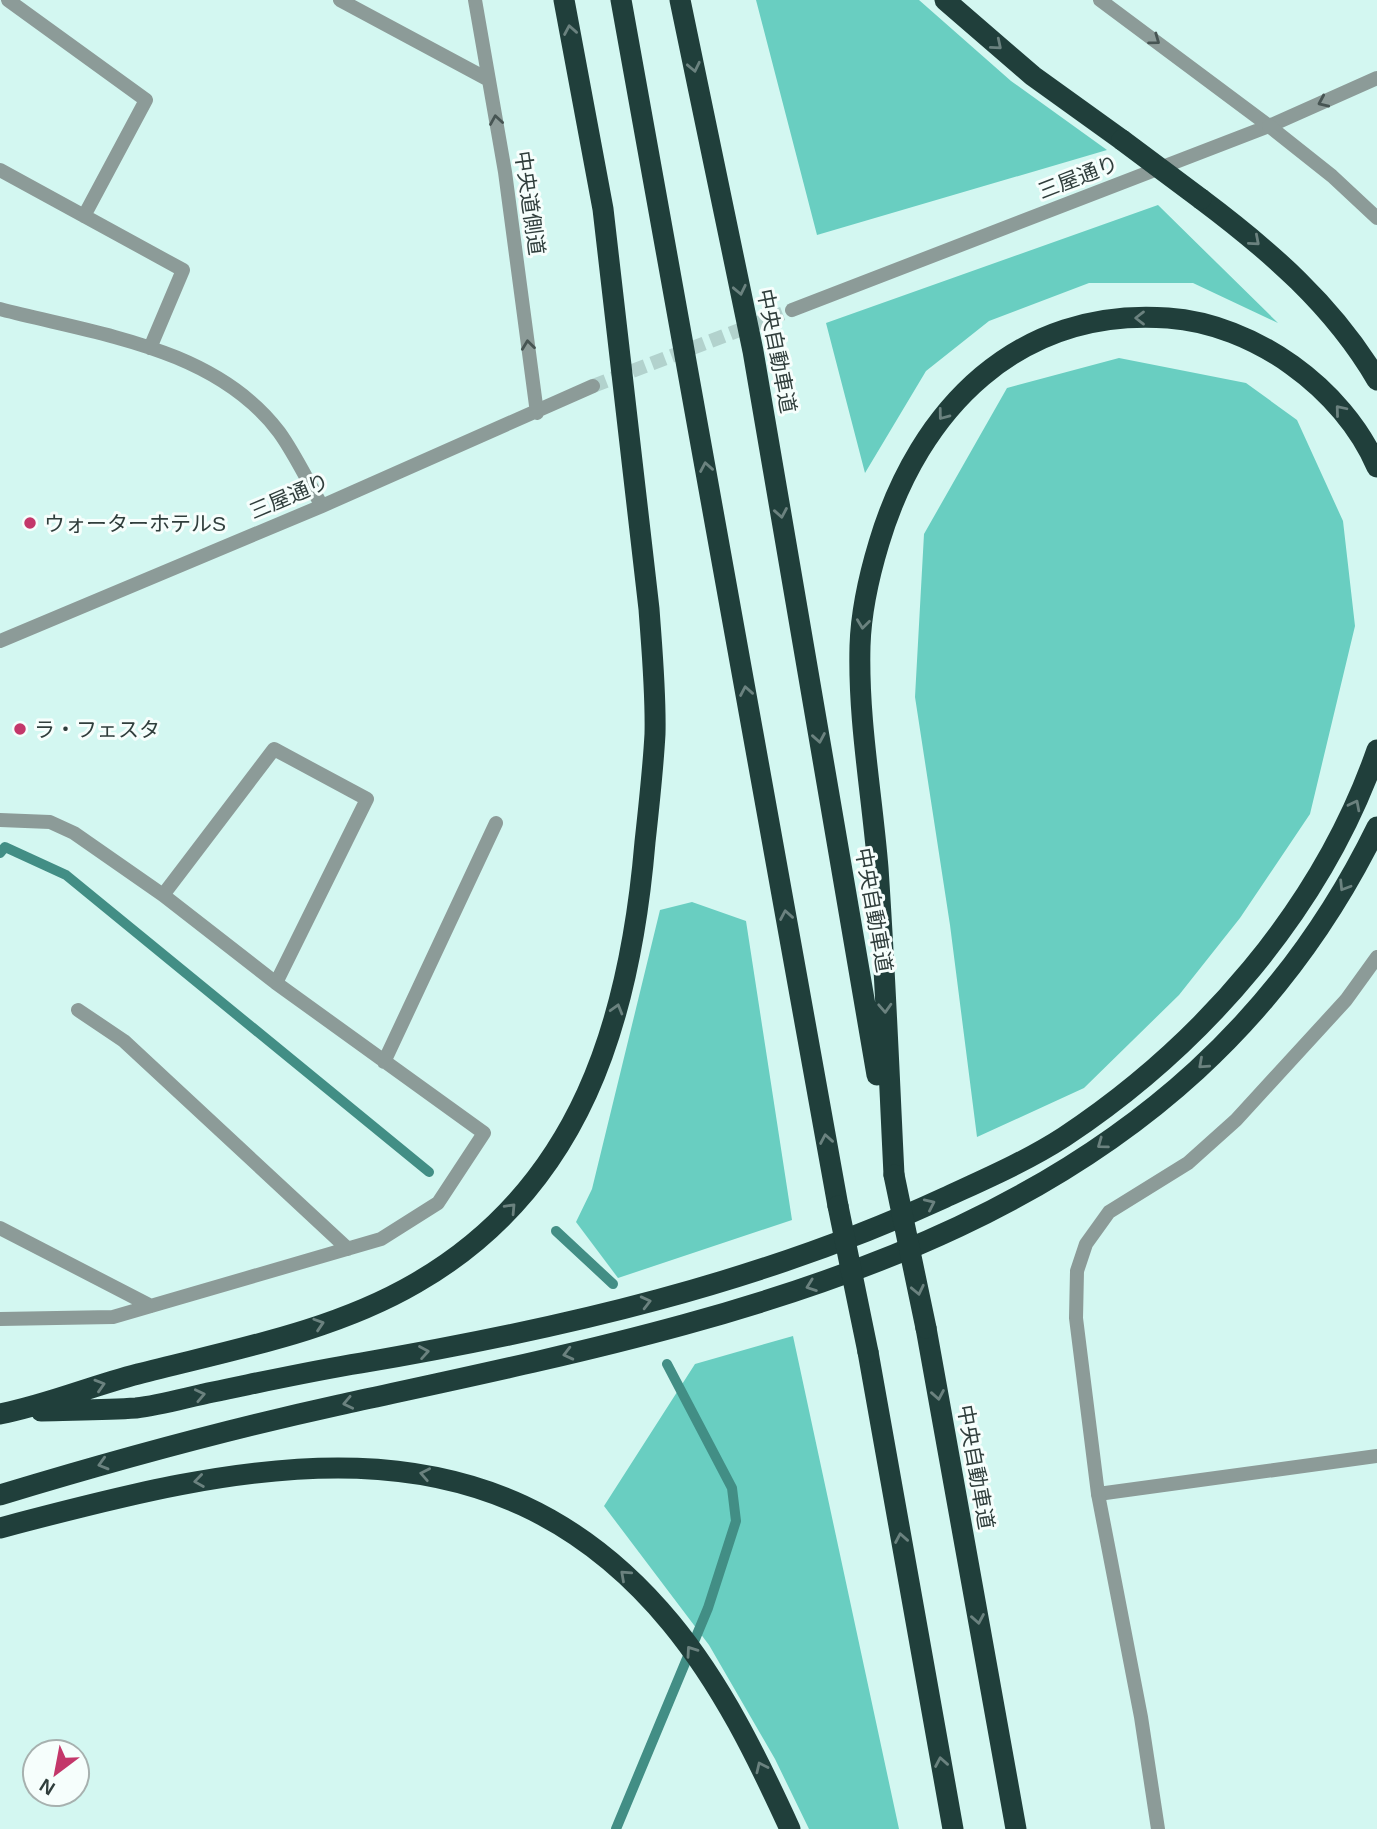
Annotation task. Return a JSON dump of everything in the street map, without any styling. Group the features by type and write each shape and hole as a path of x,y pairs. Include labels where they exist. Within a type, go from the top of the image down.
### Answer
{"highway":[{"path":"6,1413 125,1377 263,1342 330,1321 415,1284 457,1257 513,1207 557,1148 601,1063 628,971 639,913 655,734 653,673 649,609 603,209 564,0"},
{"path":"621,0 953,1829"},
{"name":"中央自動車道","path":"680,0 753,351 894,1175 926,1328 1016,1829"},
{"path":"945,0 1034,76 1255,239 1317,300 1362,355 1377,380"},
{"path":"894,1175 877,866 863,737 860,644 872,566 892,501 919,447 947,408 984,373 1026,348 1099,320 1170,318 1206,325 1254,343 1300,372 1340,408 1377,467"},
{"path":"6,1413 139,1408 308,1372 478,1343 721,1283 799,1258 881,1227 998,1173 1062,1138 1110,1103 1158,1065 1228,997 1263,954 1332,851 1364,788 1377,750"},
{"path":"0,1495 210,1434 530,1364 734,1311 893,1256 981,1218 1083,1158 1158,1105 1227,1042 1308,942 1377,827"},
{"path":"0,1528 127,1494 300,1467 377,1467 428,1474 474,1486 520,1503 569,1530 623,1572 672,1625 711,1678 754,1752 790,1829"}],"street":[{"path":"8,0 146,100 84,216"},
{"path":"340,0 489,80"},
{"name":"中央道側道","path":"475,0 537,413"},
{"path":"1100,0 1269,126 1332,176 1377,219"},
{"name":"三屋通り","path":"792,310 1269,126 1377,78"},
{"path":"0,170 183,270 150,348"},
{"path":"0,309 150,348 206,370 247,400 278,431 321,506"},
{"name":"三屋通り","path":"0,641 321,506 593,386"},
{"path":"163,895 274,749 368,799 276,983"},
{"path":"0,820 50,822 74,833 163,895 384,1062 484,1132 438,1203 381,1239 113,1317 0,1319"},
{"path":"384,1062 496,823"},
{"path":"1158,1829 1141,1717 1098,1494 1076,1318 1077,1272 1086,1244 1109,1212 1188,1163 1236,1120 1346,1000 1377,957"},
{"path":"78,1010 124,1041 348,1249"},
{"path":"0,1228 150,1306"},
{"path":"1098,1494 1377,1456"}],"green space":[{"path":"756,0 919,0 1011,81 1107,150 817,235"},
{"path":"1158,205 1278,323 1193,283 1089,283 989,321 926,371 865,473 826,323"},
{"path":"1119,358 1246,383 1297,420 1343,521 1355,626 1310,814 1240,918 1179,995 1084,1088 977,1137 950,925 915,697 924,534 1007,388"},
{"path":"692,902 746,921 792,1220 618,1278 576,1222 592,1189 660,910"},
{"path":"793,1336 899,1829 809,1829 775,1759 709,1645 604,1506 695,1364"}],"waterway":[{"path":"0,853 5,847 66,875 429,1172"},
{"path":"556,1231 613,1284"},
{"path":"616,1829 708,1608 736,1521 732,1488 667,1364"}],"tunnel":[{"path":"593,386 792,310"}],"place":[{"name":"ウォーターホテルS","path":"30,523"},
{"name":"ラ・フェスタ","path":"20,729"}]}
